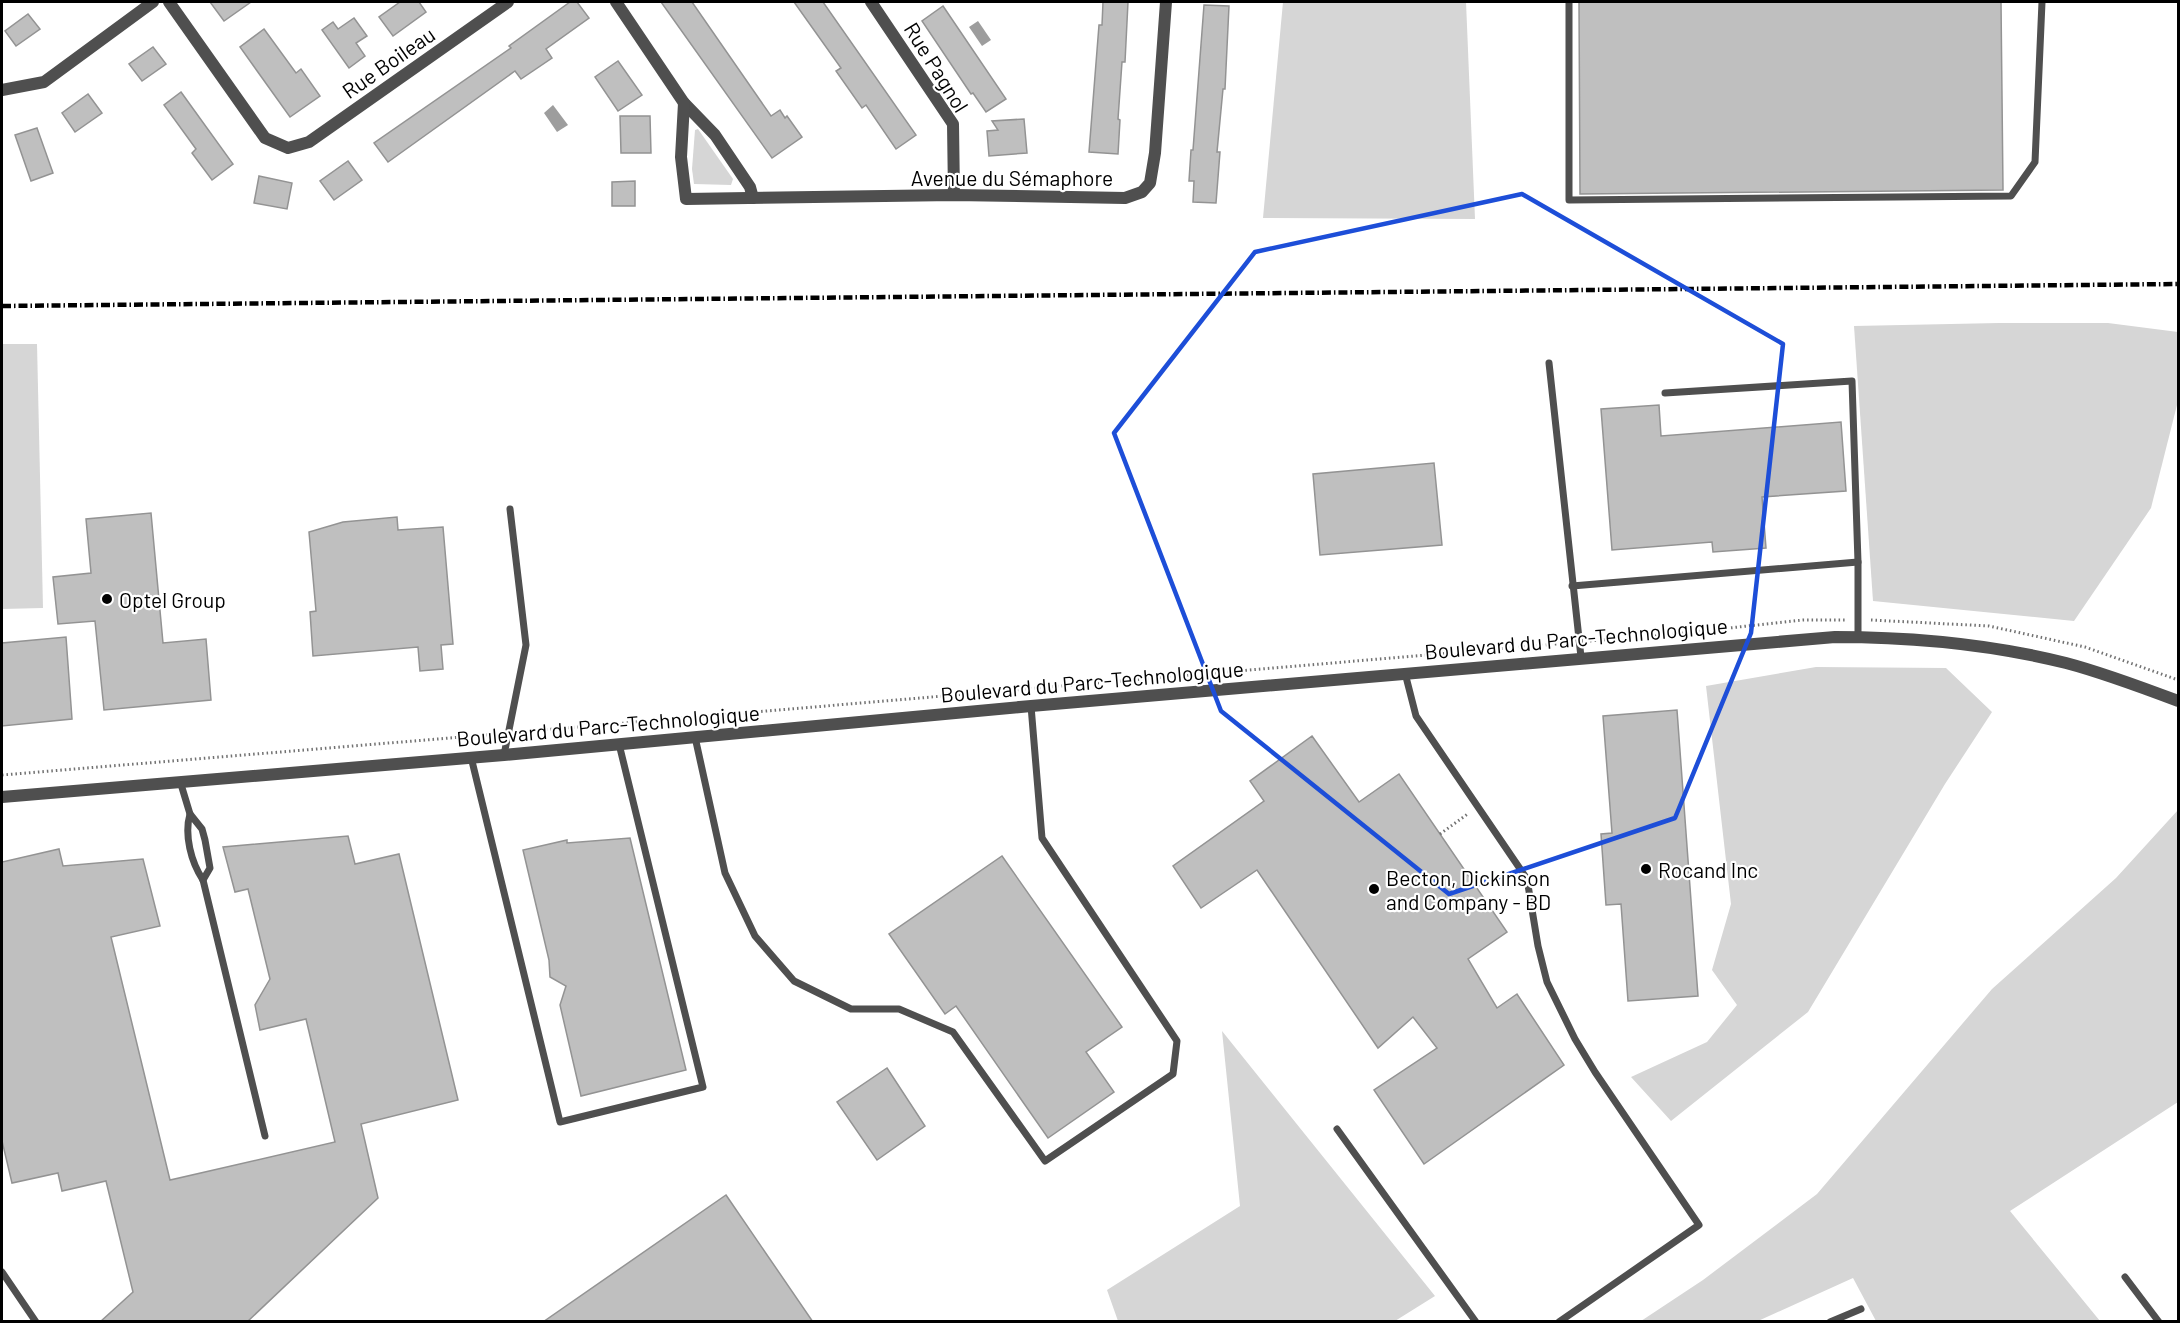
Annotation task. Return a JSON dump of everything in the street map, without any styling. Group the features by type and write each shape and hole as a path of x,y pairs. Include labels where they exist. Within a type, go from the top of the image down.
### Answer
{"street":[{"path":"2,90 44,82 153,2"},
{"name":"Rue Boileau","path":"169,2 265,138 288,148 309,142 508,2"},
{"path":"616,2 684,103 716,135 750,186 753,198"},
{"name":"Rue Pagnol","path":"873,2 953,124 954,195"},
{"name":"Avenue du Sémaphore","path":"684,103 681,157 686,199 954,195 1125,198 1142,192 1150,183 1153,169 1166,2"},
{"name":"Boulevard du Parc-Technologique","path":"2,797 504,755 1778,640 1858,637 1944,641 2006,650 2067,663 2178,701"}],"lane":[{"path":"1569,2 1569,200 2011,196 2035,162 2042,2"},
{"path":"1549,363 1581,657"},
{"path":"1665,393 1852,381 1858,637"},
{"path":"504,755 526,645 510,509"},
{"path":"1572,586 1858,562"},
{"path":"1406,673 1416,716 1527,879 1542,964 1547,982 1564,1019 1595,1072 1699,1225 1559,1322"},
{"path":"695,737 724,873 755,936 794,981 851,1009 899,1009 953,1032 1046,1161 1173,1074 1177,1041 1042,838 1031,706"},
{"path":"471,757 560,1122 703,1087 619,744"},
{"path":"180,782 190,814 202,829 210,868 204,880"},
{"path":"190,814 187,826 196,870 204,880 265,1136"},
{"path":"1337,1129 1476,1322"},
{"path":"2,1272 36,1322"},
{"path":"2125,1277 2160,1322"},
{"path":"1830,1322 1862,1310"}],"path":[{"path":"1440,834 1465,816"}],"highlighted area":[{"path":"1522,194 1783,344 1751,633 1675,818 1449,894 1221,711 1114,433 1255,252"}],"shaded area":[{"path":"1283,2 1466,2 1475,219 1263,218"},
{"path":"978,21 991,40 982,46 969,27"},
{"path":"553,105 568,125 557,132 544,113"},
{"path":"698,129 733,179 731,185 694,184 692,169 695,130"},
{"path":"2108,323 2178,332 2178,401 2151,508 2074,621 1873,601 1854,326"},
{"path":"2,344 37,344 43,608 2,609"},
{"path":"1816,667 1946,668 1992,712 1945,784 1808,1012 1671,1121 1631,1077 1707,1042 1737,1005 1712,970 1731,904 1706,686"},
{"path":"2178,810 2178,1102 2010,1211 2100,1321 1876,1321 1853,1278 1758,1321 1641,1321 1703,1280 1817,1194 1992,989 2116,878"},
{"path":"1222,1031 1435,1296 1395,1321 1118,1321 1107,1290 1240,1206"}],"building":[{"path":"210,2 251,2 224,21"},
{"path":"400,2 419,2 426,12 393,36 379,17"},
{"path":"570,2 577,2 589,18 546,49 552,58 521,79 515,71 388,162 374,143 511,48 509,46"},
{"path":"661,2 692,2 771,116 780,110 802,137 772,158"},
{"path":"794,2 823,2 916,135 896,149 866,105 862,108 836,71 841,68"},
{"path":"1103,2 1128,2 1125,62 1122,62 1118,119 1120,120 1118,154 1089,152 1099,25 1102,25"},
{"path":"1579,2 2001,2 2003,190 1580,194"},
{"path":"1204,5 1229,6 1225,89 1223,89 1217,152 1220,152 1216,203 1193,202 1194,181 1189,181"},
{"path":"943,6 1006,99 986,112 973,93 971,94 922,21"},
{"path":"28,14 40,29 16,46 5,31"},
{"path":"354,18 367,36 356,43 365,56 349,68 322,30 333,22 338,29"},
{"path":"264,29 296,73 301,69 320,96 290,117 240,47"},
{"path":"153,47 166,64 142,81 129,64"},
{"path":"618,61 642,95 618,111 595,77"},
{"path":"181,92 233,164 212,180 192,153 196,149 164,105"},
{"path":"88,94 102,113 75,132 62,113"},
{"path":"620,116 650,116 651,153 621,153"},
{"path":"1024,119 1027,153 989,156 987,131 998,130 992,121"},
{"path":"37,128 53,173 31,181 15,135"},
{"path":"348,161 362,180 334,200 320,181"},
{"path":"259,176 292,183 287,209 254,203"},
{"path":"635,181 635,206 612,206 612,182"},
{"path":"1659,405 1661,436 1841,422 1846,491 1762,497 1766,548 1713,552 1712,542 1612,550 1601,409"},
{"path":"1434,463 1442,545 1320,555 1313,474"},
{"name":"Optel Group","path":"151,513 163,643 206,639 211,700 104,710 95,621 58,624 53,577 91,573 86,519"},
{"path":"397,517 398,530 443,527 453,644 441,645 443,669 420,671 418,647 313,656 310,612 316,611 309,532 343,522"},
{"name":"Optel Group","path":"66,637 72,719 2,726 2,643"},
{"name":"Rocand Inc","path":"1677,710 1698,996 1628,1001 1621,904 1606,905 1601,834 1612,833 1603,716"},
{"name":"Becton, Dickinson and Company - BD","path":"1312,736 1359,802 1399,774 1507,932 1468,959 1497,1008 1517,994 1564,1065 1424,1164 1374,1090 1437,1048 1413,1017 1378,1048 1257,870 1201,908 1173,866 1264,801 1250,781"},
{"path":"348,836 355,864 399,854 458,1100 361,1124 378,1198 247,1322 100,1322 133,1292 106,1181 62,1191 58,1173 12,1183 2,1141 2,862 59,849 63,866 143,859 160,926 111,937 170,1180 335,1142 306,1019 260,1030 255,1005 270,979 248,889 235,892 223,847"},
{"path":"630,838 686,1070 581,1096 560,1005 566,986 550,977 549,960 523,850 567,840 567,843"},
{"path":"1002,856 1122,1027 1086,1052 1114,1092 1048,1138 956,1006 945,1014 889,934"},
{"path":"887,1068 925,1126 877,1160 837,1102"},
{"path":"726,1195 813,1322 543,1322"}],"railway":[{"path":"2,306 2178,284"}],"place":[{"name":"Optel Group","path":"107,599"},
{"name":"Rocand Inc","path":"1646,869"},
{"name":"Becton, Dickinson and Company - BD","path":"1374,889"}]}
